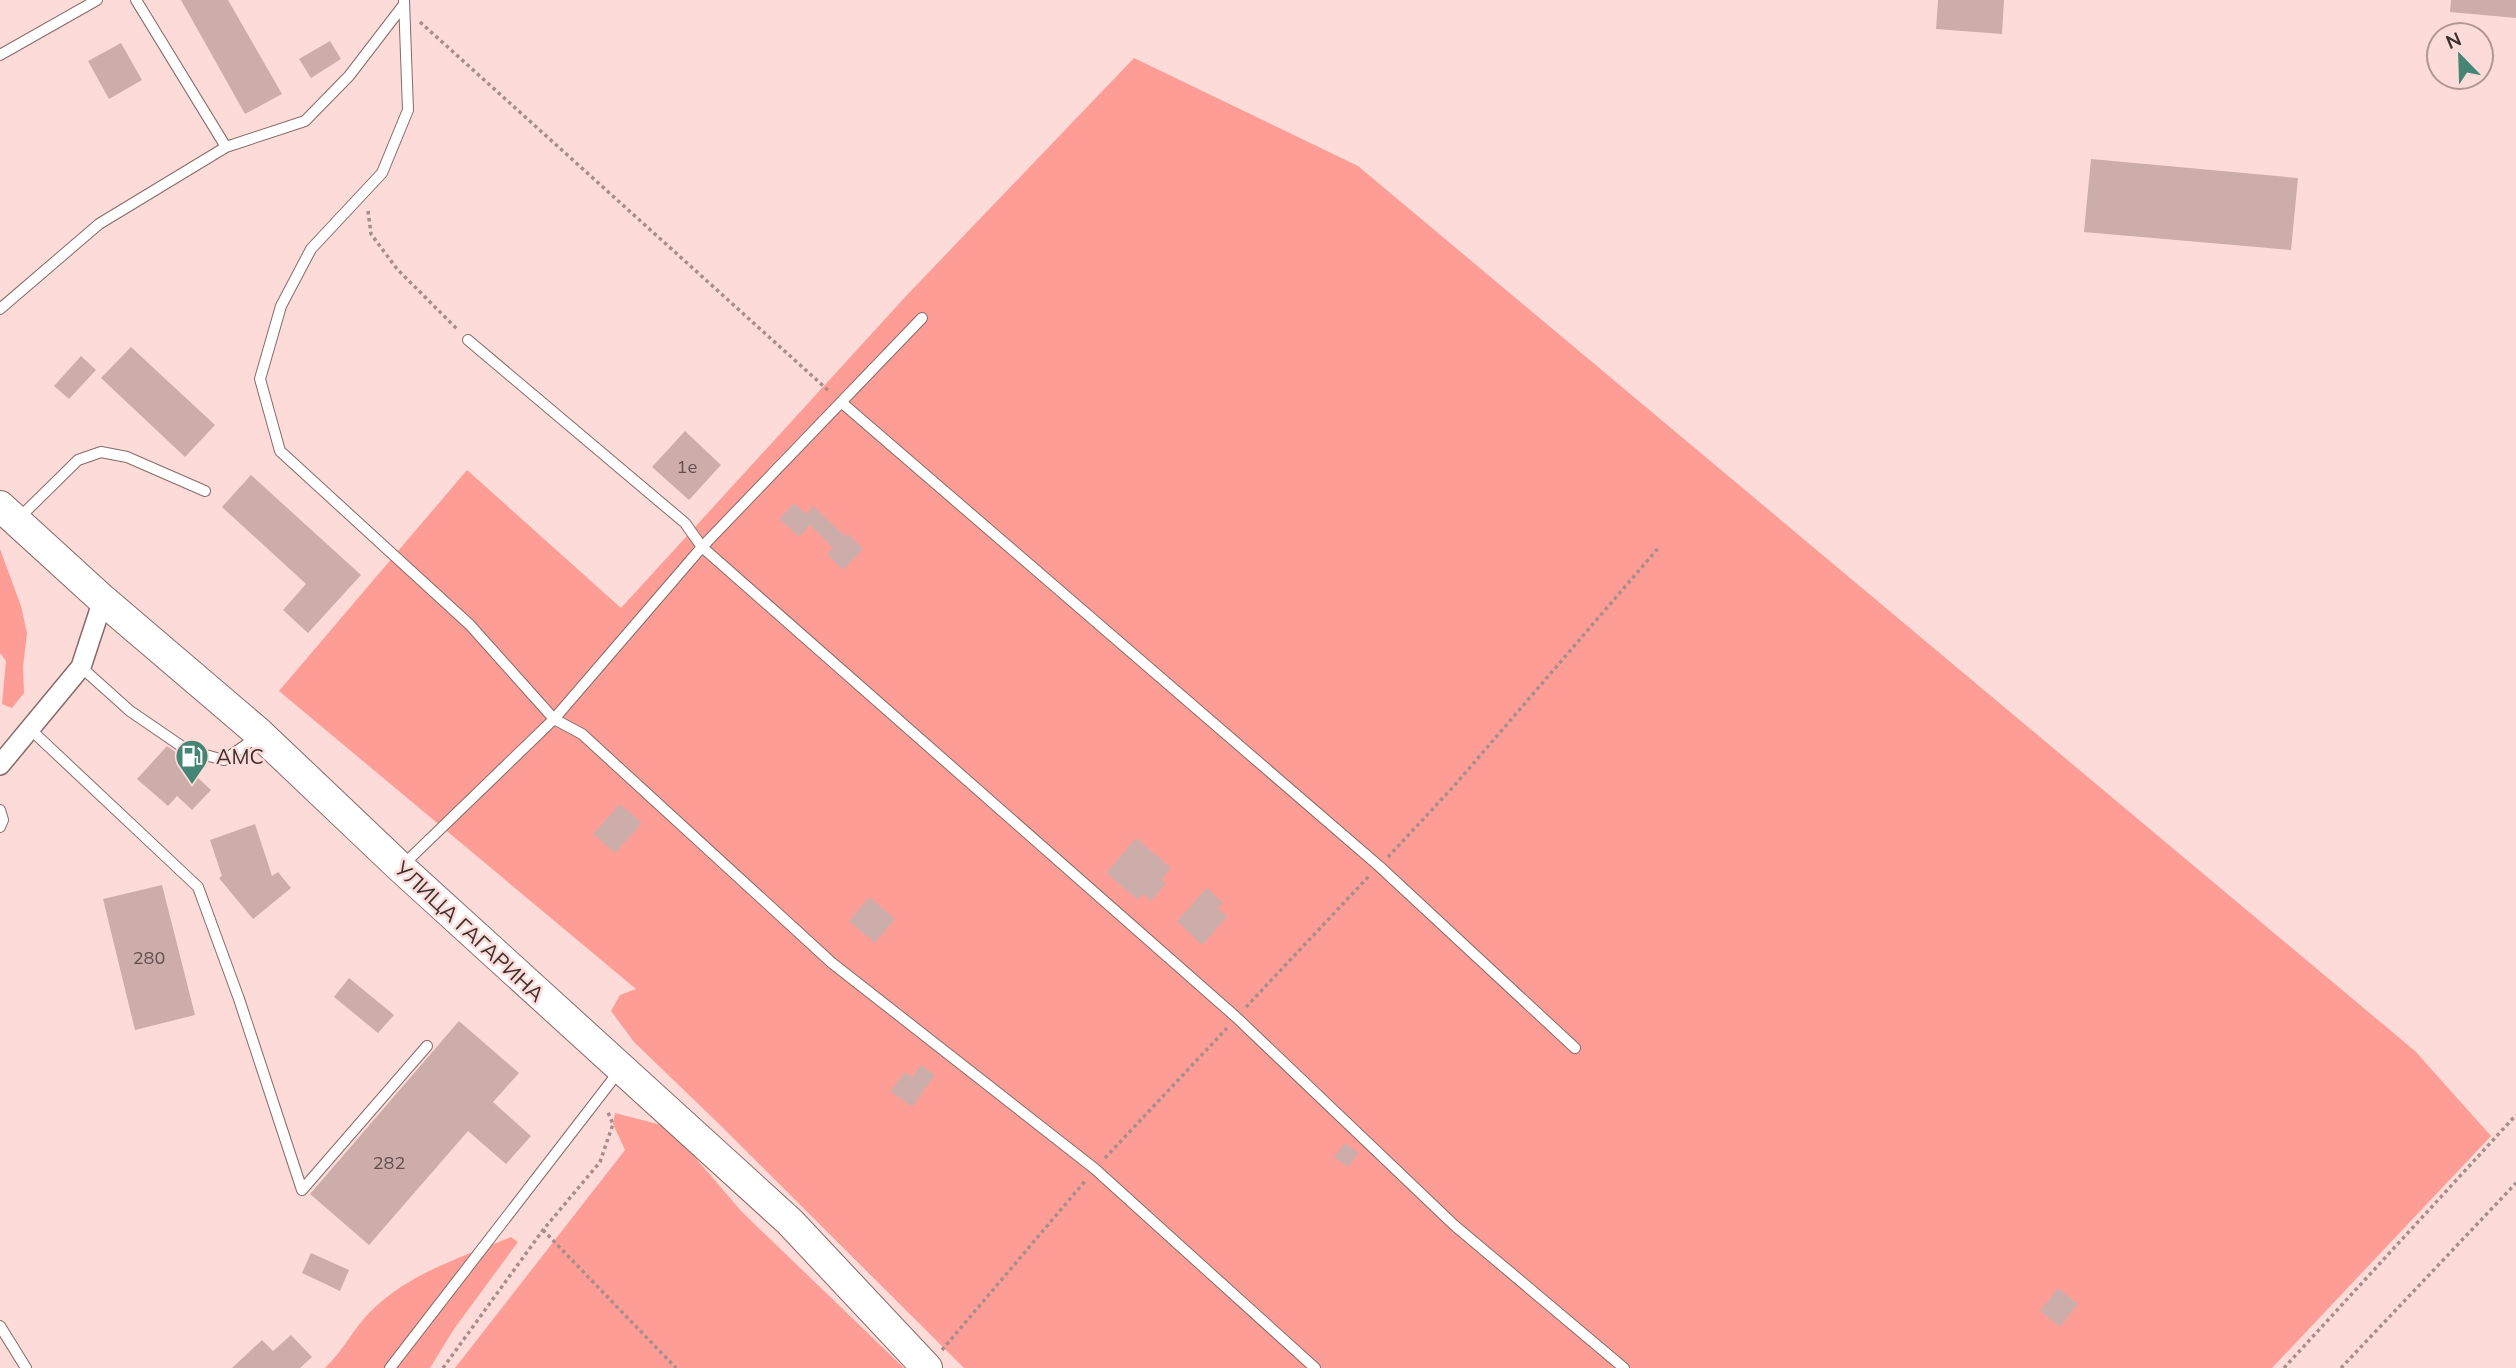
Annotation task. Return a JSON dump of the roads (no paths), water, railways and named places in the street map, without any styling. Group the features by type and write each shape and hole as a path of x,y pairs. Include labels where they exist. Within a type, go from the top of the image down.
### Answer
{"main road":[{"name":"УЛИЦА ГАГАРИНА","path":"8,513 103,600 260,734 400,867 790,1222 927,1368"}],"street":[{"path":"0,765 81,667 103,600"}],"lane":[{"path":"0,55 97,0"},
{"path":"136,0 226,147"},
{"path":"0,309 99,224 226,147 304,121 349,76 403,3"},
{"path":"403,3 408,110 382,173 311,249 281,306 260,379 280,451 470,625 554,719 582,734 832,963 1095,1169 1315,1368"},
{"path":"400,867 554,719 702,547 922,318"},
{"path":"468,340 685,523 702,547 1237,1017 1454,1225 1625,1368"},
{"path":"841,402 1379,866 1575,1048"},
{"path":"8,513 78,460 102,452 127,457 205,491"},
{"path":"81,667 130,711 187,750 224,760 260,734"},
{"path":"30,729 198,887 239,999 302,1190 427,1046"},
{"path":"0,810 3,820 0,827"},
{"path":"390,1368 621,1069"},
{"path":"0,1326 26,1368"}],"place":[{"name":"AMC","path":"192,786"}]}
